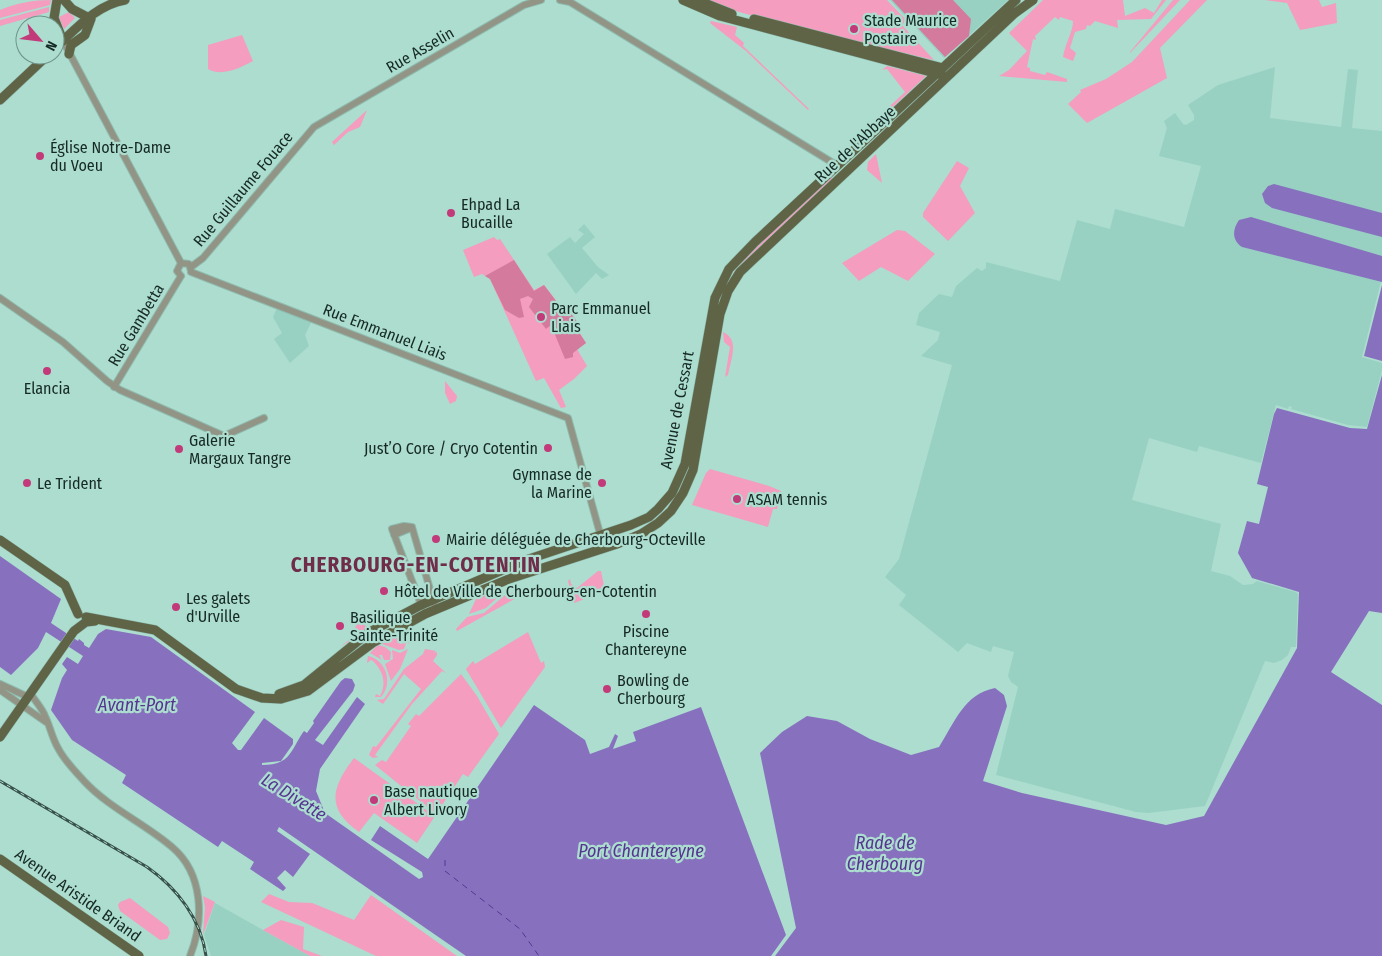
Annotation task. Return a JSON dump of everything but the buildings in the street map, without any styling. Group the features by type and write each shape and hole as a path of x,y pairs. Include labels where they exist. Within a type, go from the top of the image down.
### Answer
{"main road":[{"path":"54,15 57,0"},
{"path":"64,0 72,10 91,19 88,30 71,45 69,54"},
{"path":"65,35 103,0"},
{"path":"86,16 104,6 125,0"},
{"path":"683,0 720,16 942,73"},
{"path":"697,0 731,14 942,73"},
{"name":"Rue de l'Abbaye","path":"718,322 728,291 744,267 838,181 942,73 1016,0"},
{"name":"Rue de l'Abbaye","path":"712,307 726,274 736,260 942,73 1015,12 1032,1"},
{"name":"Rue de l'Abbaye","path":"983,49 1032,1"},
{"path":"57,15 60,12 72,10"},
{"path":"800,38 839,45 928,67"},
{"path":"65,40 75,40"},
{"path":"0,93 30,65"},
{"path":"0,100 37,65"},
{"name":"Avenue de Cessart","path":"206,666 243,688 272,694 300,687 368,633 421,604 526,560 601,536 649,516 665,502 679,479 690,443 712,307"},
{"name":"Avenue de Cessart","path":"206,666 236,689 262,698 281,699 308,692 374,642 425,614 509,579 641,534 658,522 676,503 688,483 698,455 718,322"},
{"path":"0,540 65,585 71,596 78,624"},
{"path":"0,738 78,624 96,621 155,630 206,666"},
{"name":"Avenue Aristide Briand","path":"0,859 139,956"}],"street":[{"name":"Rue Asselin","path":"314,127 524,5 541,0"},
{"path":"560,0 570,2 838,166"},
{"path":"65,48 181,263"},
{"name":"Rue Guillaume Fouace","path":"191,270 314,127"},
{"path":"181,263 187,263 191,270 186,277 181,276 177,268 181,263"},
{"name":"Rue Emmanuel Liais","path":"191,270 568,418 601,536"},
{"name":"Rue Gambetta","path":"114,387 181,276"},
{"path":"0,298 63,342 114,387 222,435 231,435 264,418"},
{"path":"425,614 393,532 412,527 431,600 436,610"},
{"path":"601,536 604,548"},
{"path":"0,684 27,698 45,715 61,754 89,786 104,800 173,847 183,859 194,880 200,906 200,920 190,956"},
{"path":"0,690 27,698 47,723"}],"shaded area":[{"path":"51,0 50,5 0,18 0,10 25,2"},
{"name":"Stade Maurice Postaire","path":"703,0 887,0 906,20 902,25 934,60 809,31 717,6"},
{"path":"890,0 1008,0 944,58"},
{"path":"892,0 953,0 971,19 969,36 945,57"},
{"path":"1043,0 1123,0 1125,16 1145,8 1154,13 1162,0 1166,0 1151,19 1117,20 1118,28 1095,21 1090,26 1087,25 1086,29 1075,32 1070,48 1076,53 1073,61 1063,57 1073,21 1060,17 1059,20 1055,17 1035,36 1036,40 1033,39 1027,67 1030,68 1030,71 1045,75 1047,72 1067,79 1067,82 999,76 1009,70 1027,51 1009,33"},
{"path":"1173,0 1180,0 1130,53 1130,52"},
{"path":"1190,0 1207,0 1160,48 1167,78 1087,123 1068,104 1081,92 1080,90 1106,79 1132,62"},
{"path":"1265,0 1319,0 1322,7 1336,3 1337,23 1300,30 1287,3"},
{"path":"49,7 49,12 38,15 19,15"},
{"path":"69,12 75,18 65,28 65,15 63,15"},
{"path":"15,16 15,22 0,26 0,20"},
{"path":"711,21 737,27 735,35 744,43 743,46 809,109 746,51 710,23"},
{"path":"242,35 253,61 237,69 225,72 208,69 208,45"},
{"path":"887,66 926,76 852,145 850,143 905,92 887,69 882,70"},
{"path":"1275,67 1270,118 1341,127 1348,69 1358,70 1352,128 1382,131 1382,277 1362,357 1382,363 1382,370 1367,427 1348,425 1291,409 1292,407 1289,406 1288,409 1276,405 1261,463 1199,446 1197,452 1149,438 1132,500 1221,524 1211,571 1230,576 1243,585 1253,584 1257,581 1296,592 1298,594 1296,647 1291,647 1288,655 1282,660 1274,663 1265,661 1205,806 1149,813 1136,812 996,775 1018,687 1011,682 1008,676 1014,652 993,646 991,652 967,643 958,652 899,605 906,595 885,577 899,559 952,365 921,356 938,340 940,332 916,325 919,313 939,294 952,297 956,286 977,268 982,271 986,268 986,262 1060,281 1077,220 1110,229 1115,209 1184,227 1201,166 1159,156 1167,128 1164,121 1175,113 1183,124 1186,125 1194,120 1194,115 1188,105 1218,85"},
{"path":"367,110 360,127 348,132 334,145 332,142"},
{"path":"876,154 882,183 867,170 868,162"},
{"path":"957,161 969,168 960,186 975,213 948,241 923,217 923,213"},
{"path":"831,177 833,179 732,274 745,257"},
{"path":"584,224 595,237 582,248 598,267 609,275 602,279 596,273 576,294 547,254 570,237 575,243 584,234 578,230"},
{"path":"897,230 905,231 935,254 908,281 881,267 859,281 842,263"},
{"name":"Parc Emmanuel Liais","path":"494,237 497,240 500,239 534,290 544,285 560,306 564,304 578,323 575,326 586,343 577,349 587,366 559,390 566,407 561,408 544,378 536,381 490,279 482,274 474,277 463,250"},
{"path":"514,260 534,291 544,285 560,306 564,304 578,323 575,326 586,343 573,353 573,357 565,359 551,325 546,329 529,307 533,299 528,296 520,299 524,317 519,318 505,310 490,279 485,276"},
{"path":"277,308 312,321 305,335 309,346 290,363 274,339 282,333 273,317"},
{"path":"723,332 728,335 733,345 728,375 725,377 730,347 724,342"},
{"path":"445,381 457,396 456,401 450,404 445,393"},
{"name":"ASAM tennis","path":"710,469 781,491 777,509 773,509 768,527 692,505 706,473"},
{"path":"598,571 601,571 605,591 574,603 568,581 570,579 571,584 577,588"},
{"path":"514,592 527,592 457,631 456,629 467,617 484,613 505,595"},
{"path":"486,595 498,597 486,608 469,614 476,599"},
{"path":"361,616 367,630 340,647 349,640"},
{"path":"411,628 412,633 409,644 405,640 398,642 400,644 406,643 404,649 399,650 382,644"},
{"path":"528,632 541,663 544,661 545,667 501,728 466,669 473,661 475,664"},
{"path":"378,645 385,647 391,652 390,660 384,660 382,655 379,655 382,660 370,653"},
{"path":"408,649 400,669 391,681 385,664 393,659 392,650 400,653"},
{"path":"425,649 436,651 434,653 437,652 433,661 446,673 442,671 412,704 375,755 378,757 373,758 369,755 373,746 376,747 421,689 404,674 383,704 377,700 384,699 404,669 423,654"},
{"path":"368,656 380,662 386,673 387,686 381,697 375,697 376,694 380,696 382,691 383,677 373,661 371,660 367,663"},
{"path":"461,674 477,696 499,734 468,777 463,774 436,814 375,765 382,760 386,762 411,726 408,724 416,714 419,716"},
{"name":"Base nautique Albert Livory","path":"354,758 435,816 417,843 374,813 359,832 341,814 337,806 337,788"},
{"path":"269,894 289,902 312,903 354,920 371,895 457,956 376,956 261,902"},
{"path":"203,896 215,902 203,935 205,907"},
{"path":"130,898 168,927 170,933 167,939 160,940 120,911 118,905 120,902"},
{"path":"215,903 310,956 211,956 204,935"},
{"path":"281,920 304,927 303,949 322,956 310,956 263,930"}],"water":[{"path":"1274,184 1382,213 1382,237 1272,208 1265,203 1262,194 1268,186"},
{"path":"1251,217 1382,256 1382,282 1242,247 1236,241 1234,235 1235,227 1239,220"},
{"path":"1382,285 1382,361 1364,356"},
{"name":"Rade de Cherbourg","path":"1382,375 1382,613 1369,611 1331,672 1382,705 1382,956 775,956 796,928 760,753 782,732 807,716 837,721 870,739 911,755 939,747 961,710 975,696 995,688 1004,695 1007,706 983,781 1022,793 1166,825 1204,816 1297,648 1299,592 1252,578 1238,553 1247,521 1259,524 1268,487 1257,484 1274,414 1277,408 1350,428 1367,429"},
{"path":"0,556 61,599 51,623 78,641 79,639 84,645 89,648 98,634 106,629 151,637 255,712 232,743 238,750 241,750 264,718 293,739 293,744 281,761 262,763 262,765 279,762 284,760 289,756 304,731 307,733 314,723 313,721 341,681 345,678 352,679 355,685 353,691 315,740 323,745 357,697 365,704 320,769 316,791 325,813 419,879 423,877 422,872 371,840 380,826 428,859 534,705 585,740 590,754 609,747 615,734 618,736 613,749 636,741 633,732 701,707 786,935 771,956 466,956 279,827 277,831 310,854 293,877 285,870 277,878 286,888 283,891 250,869 254,862 222,841 218,847 122,783 126,775 72,740 51,710 62,678 67,670 62,664 67,657 78,664 83,656 46,632 38,648 11,675 0,667"}],"ferry route":[{"path":"445,860 445,871 520,929 539,956"}],"railway":[{"path":"0,781 158,875 178,895 193,917 199,929 206,956"}],"place":[{"name":"Stade Maurice Postaire","path":"854,29"},
{"name":"Église Notre-Dame du Voeu","path":"40,156"},
{"name":"Ehpad La Bucaille","path":"451,213"},
{"name":"Parc Emmanuel Liais","path":"541,317"},
{"name":"Elancia","path":"47,371"},
{"name":"Just’O Core / Cryo Cotentin","path":"548,448"},
{"name":"Galerie Margaux Tangre","path":"179,449"},
{"name":"Le Trident","path":"27,483"},
{"name":"Gymnase de la Marine","path":"602,483"},
{"name":"ASAM tennis","path":"737,499"},
{"name":"Mairie déléguée de Cherbourg-Octeville","path":"436,539"},
{"name":"Hôtel de Ville de Cherbourg-en-Cotentin","path":"384,591"},
{"name":"Les galets d'Urville","path":"176,607"},
{"name":"Piscine Chantereyne","path":"646,614"},
{"name":"Basilique Sainte-Trinité","path":"340,626"},
{"name":"Bowling de Cherbourg","path":"607,689"},
{"name":"Base nautique Albert Livory","path":"374,800"}],"district":[{"name":"CHERBOURG-EN-COTENTIN","path":"416,565"}],"water label":[{"name":"Avant-Port","path":"137,705"},
{"name":"La Divette","path":"294,797"},
{"name":"Port Chantereyne","path":"641,851"}]}
